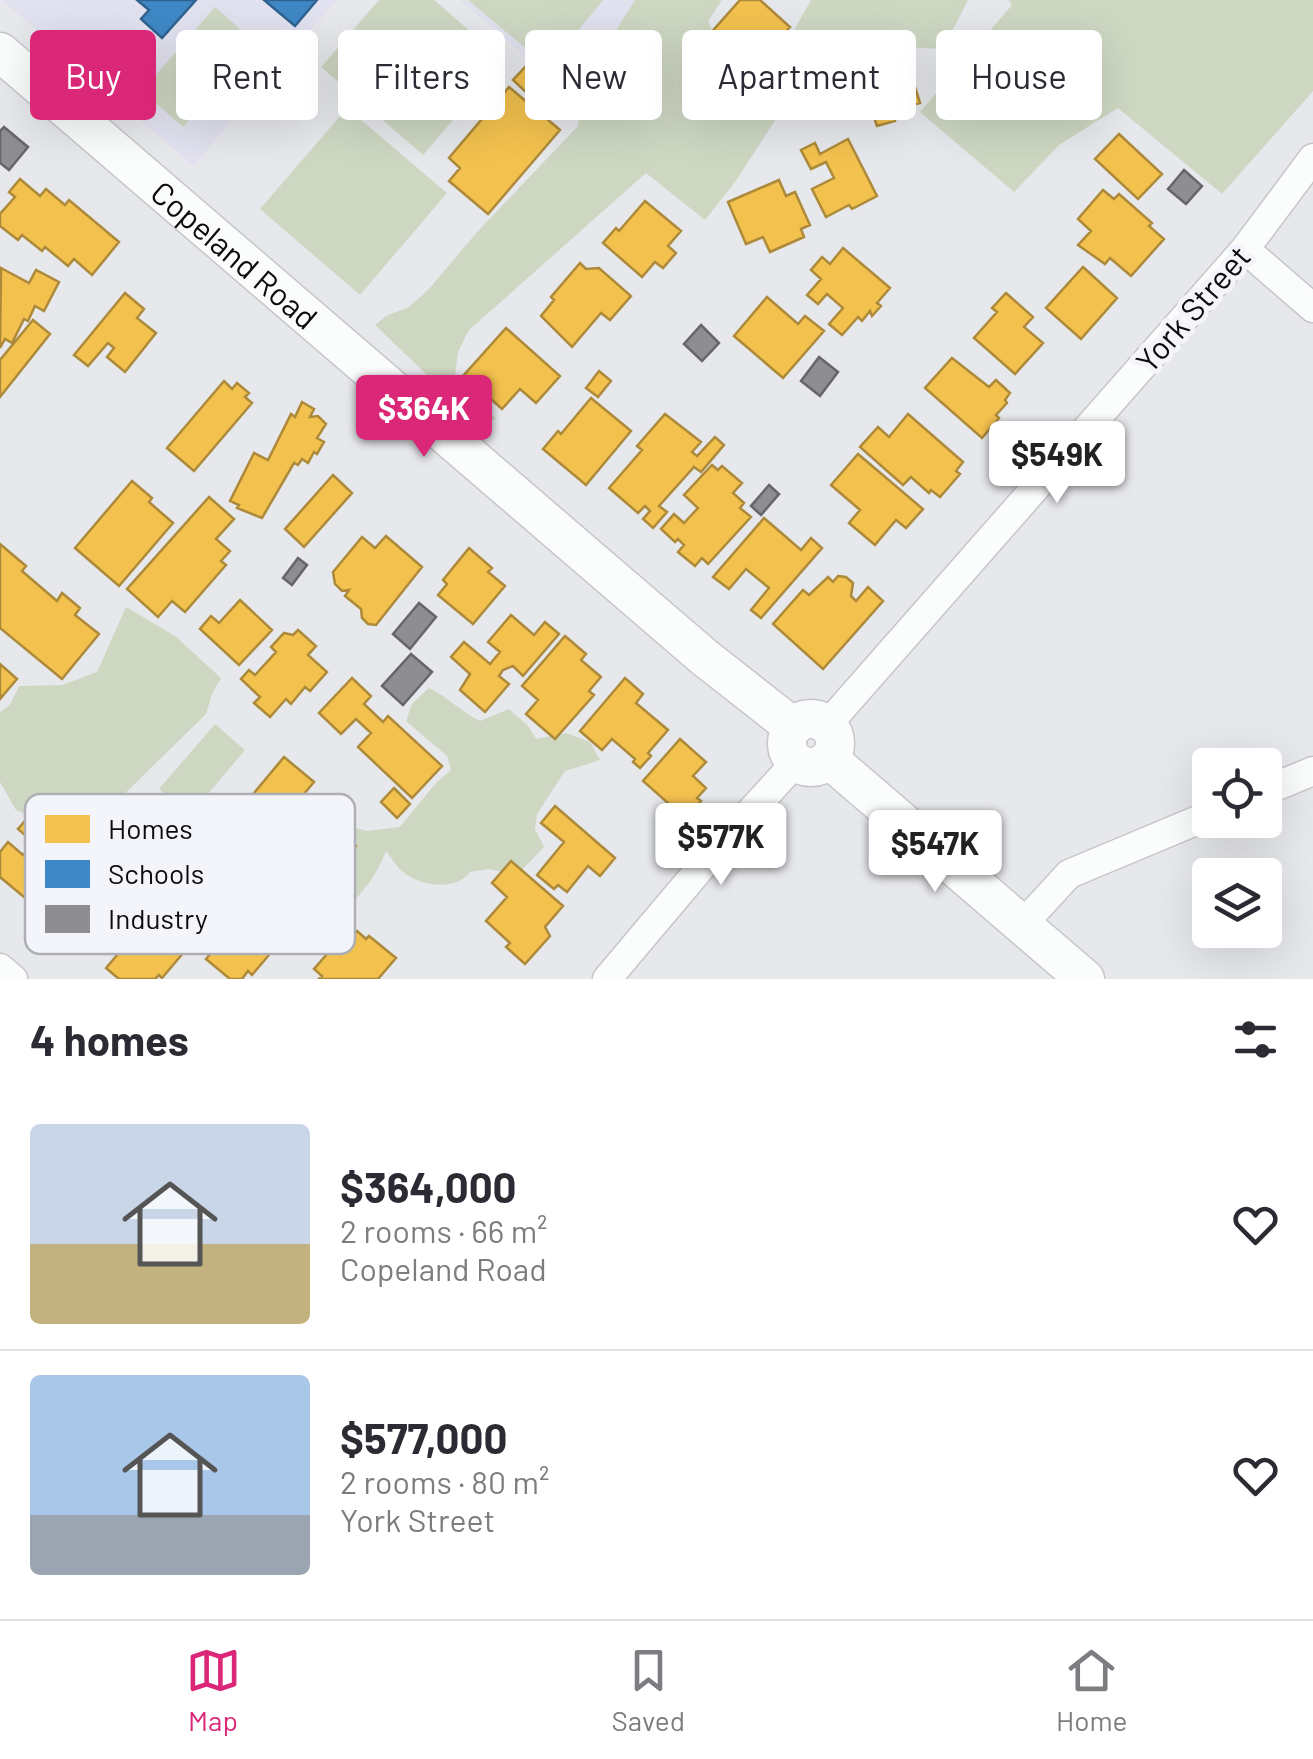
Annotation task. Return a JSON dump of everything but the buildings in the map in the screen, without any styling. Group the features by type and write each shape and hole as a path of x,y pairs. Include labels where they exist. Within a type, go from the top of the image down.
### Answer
{"main road":[{"name":"Copeland Road","path":"0,52 1085,979"}],"street":[{"name":"York Street","path":"606,979 1244,249 1313,158"},
{"path":"1244,249 1313,308"},
{"path":"1282,785 1313,771"},
{"path":"1022,925 1070,874 1192,823"},
{"path":"0,968 13,979"}],"shaded area":[{"path":"2,0 337,0 311,30 176,30 176,120 233,120 193,166 140,120 156,120 156,30 37,30"},
{"path":"460,0 684,0 662,37 662,30 525,30 525,57 505,39 505,30 494,30"},
{"path":"598,120 613,120 608,129"}],"green space":[{"path":"379,0 434,0 469,30 353,30"},
{"path":"468,0 603,0 578,30 525,30 525,48"},
{"path":"635,0 722,0 708,21 712,30 682,30 682,120 775,120 705,220 646,173 469,330 458,352 455,376 496,419 483,423 473,419 375,325 409,307 428,290 578,126 579,120 662,120 662,30 616,30"},
{"path":"811,0 968,0 953,30 936,30 936,49 916,48 916,30 794,30"},
{"path":"1008,0 1313,0 1313,91 1222,194 1118,108 1102,118 1102,30 991,30 1012,5"},
{"path":"215,7 241,30 195,30"},
{"path":"338,47 338,82 321,67"},
{"path":"176,52 176,120 189,120 183,127 156,103 156,75"},
{"path":"936,93 936,120 1099,120 1059,145 1014,192 920,112"},
{"path":"338,118 361,120 447,193 360,295 260,209"},
{"path":"382,120 453,120 423,155"},
{"path":"126,607 175,636 221,678 206,714 124,794 25,794 25,814 16,810 0,782 0,712 10,705 19,686 62,685 97,672"},
{"path":"429,688 480,721 509,709 536,739 566,733 590,742 600,760 565,771 537,814 535,829 544,847 517,875 489,869 437,885 409,876 386,851 355,900 355,828 366,831 400,827 451,770 447,756 406,721 412,704"},
{"path":"215,724 245,750 208,794 165,794 159,789"}]}
